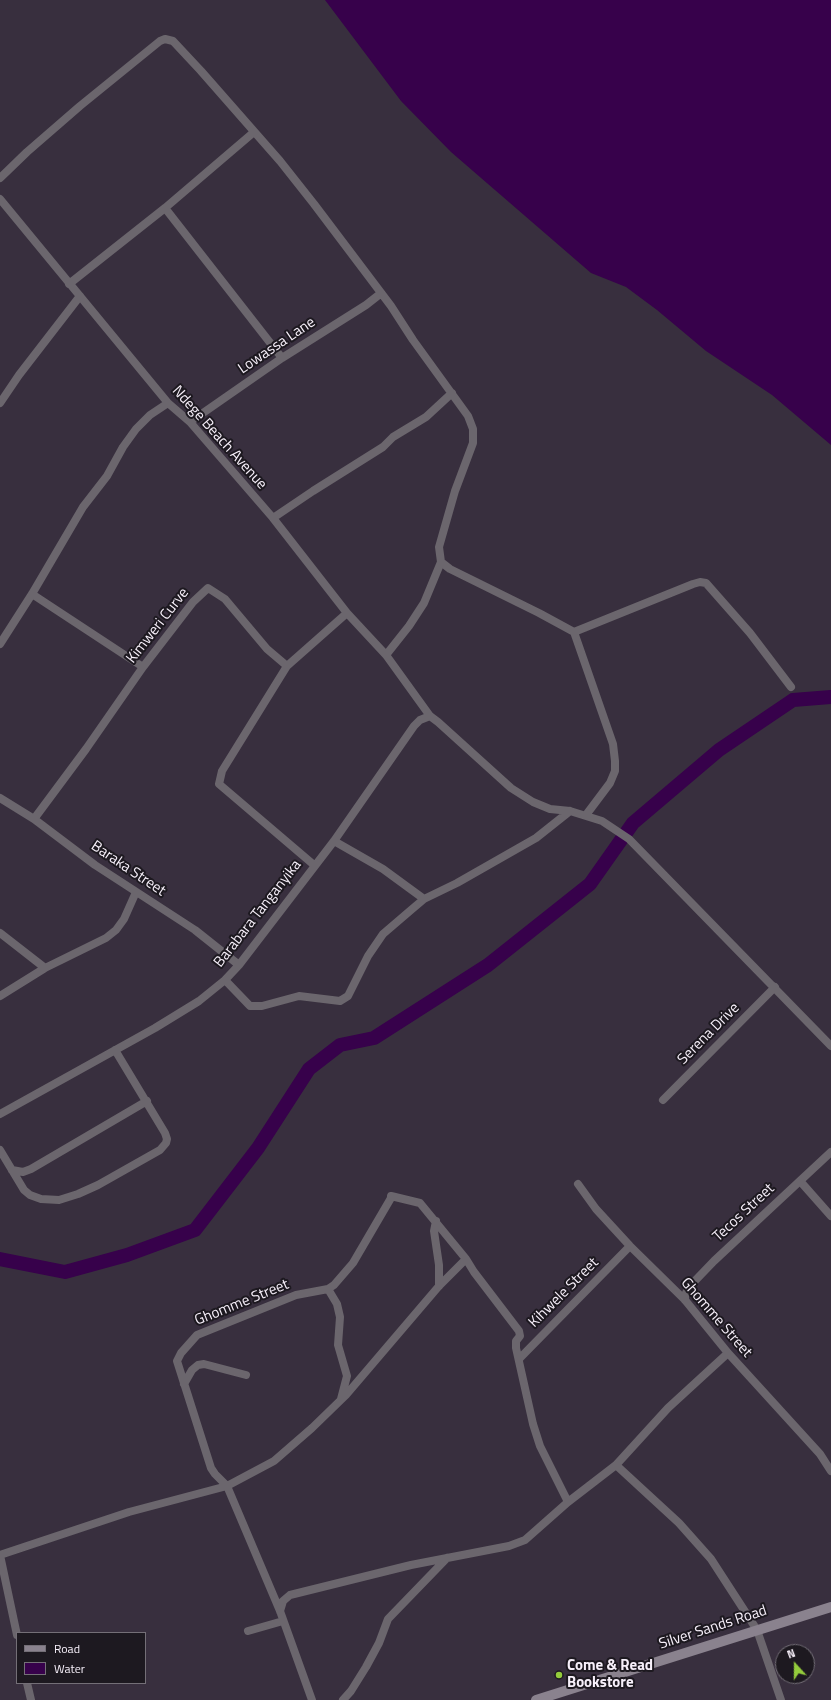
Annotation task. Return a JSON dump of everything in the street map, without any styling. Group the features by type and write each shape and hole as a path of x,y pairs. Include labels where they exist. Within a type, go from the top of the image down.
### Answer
{"street":[{"path":"0,178 27,152 95,94 154,46 165,39 173,41 228,100 280,161 314,204 380,294 391,306 413,340 468,416 473,429 473,444 455,491 439,547 442,562 424,603 409,626 386,655"},
{"path":"69,284 165,208 254,132"},
{"name":"Ndege Beach Avenue","path":"0,199 168,403 190,422 273,518 347,613 386,655 430,716 511,788 533,802 550,809 570,811 602,821 629,839 831,1046"},
{"path":"165,208 282,358"},
{"name":"Lowassa Lane","path":"190,422 282,358 366,305 380,294"},
{"path":"0,403 19,375 80,296"},
{"path":"273,518 383,447 399,433 423,420 452,393"},
{"path":"0,644 32,594 83,507 107,476 123,447 136,429 150,415 168,403"},
{"path":"442,562 450,569 574,632 613,744 615,761 615,771 610,783 586,815"},
{"path":"574,632 693,584 700,582 706,583 750,633 791,687"},
{"name":"Kimweri Curve","path":"34,819 81,756 143,667 192,602 208,588 225,599 266,649 287,666"},
{"path":"32,594 143,667"},
{"path":"314,865 219,784 222,771 287,666 347,613"},
{"name":"Barabara Tanganyika","path":"0,1114 199,1001 225,980 239,964 334,840 414,726 420,720 430,716"},
{"name":"Baraka Street","path":"0,798 34,819 95,865 195,930 239,964"},
{"path":"225,980 250,1006 262,1006 299,996 340,1001 348,996 368,956 384,934 424,899 457,883 536,838 570,811"},
{"path":"334,840 383,869 424,899"},
{"path":"0,996 45,968 106,938 116,930 124,919 136,892"},
{"path":"0,933 45,968"},
{"name":"Serena Drive","path":"663,1100 775,987"},
{"path":"0,1150 24,1190 30,1195 41,1199 58,1200 78,1194 98,1185 160,1150 166,1143 167,1139 165,1133 115,1050"},
{"path":"12,1170 23,1172 31,1168 147,1101"},
{"name":"Tecos Street","path":"685,1300 685,1295 689,1287 714,1261 831,1152"},
{"path":"800,1181 831,1216"},
{"name":"Ghomme Street","path":"578,1184 596,1209 630,1246 685,1300 728,1353 820,1454 831,1472"},
{"path":"341,1399 346,1376 338,1345 340,1317 336,1304 328,1290 353,1263 391,1197 420,1203 466,1259 474,1272 519,1331 520,1336 516,1341 516,1348 533,1424 540,1446 568,1502"},
{"path":"436,1221 434,1231 439,1265 439,1286"},
{"name":"Kihwele Street","path":"519,1359 630,1246"},
{"path":"16,1632 0,1555 129,1512 227,1486 274,1462 312,1428 341,1399 439,1286 466,1259"},
{"name":"Ghomme Street","path":"227,1486 211,1468 178,1367 178,1357 197,1335 296,1296 328,1290"},
{"path":"280,1611 283,1601 290,1595 358,1577 517,1544 533,1533 568,1502 616,1465 668,1408 728,1353"},
{"path":"184,1384 192,1370 198,1365 204,1364 246,1375"},
{"path":"616,1465 679,1523 711,1559 757,1630 782,1700"},
{"path":"227,1486 280,1611 312,1700"},
{"path":"343,1700 352,1691 366,1667 379,1643 388,1619 447,1558"},
{"name":"Silver Sands Road","path":"536,1700 831,1607"},
{"path":"248,1631 283,1621"},
{"path":"27,1684 31,1700"}],"water":[{"path":"325,0 831,0 831,445 772,395 706,351 657,310 626,287 591,273 451,152 401,101"}],"waterway":[{"path":"0,1259 65,1272 127,1255 195,1230 258,1148 309,1069 340,1045 374,1038 488,965 590,884 633,823 719,750 793,700 831,697"}],"place":[{"name":"Come & Read Bookstore","path":"559,1675"}]}
